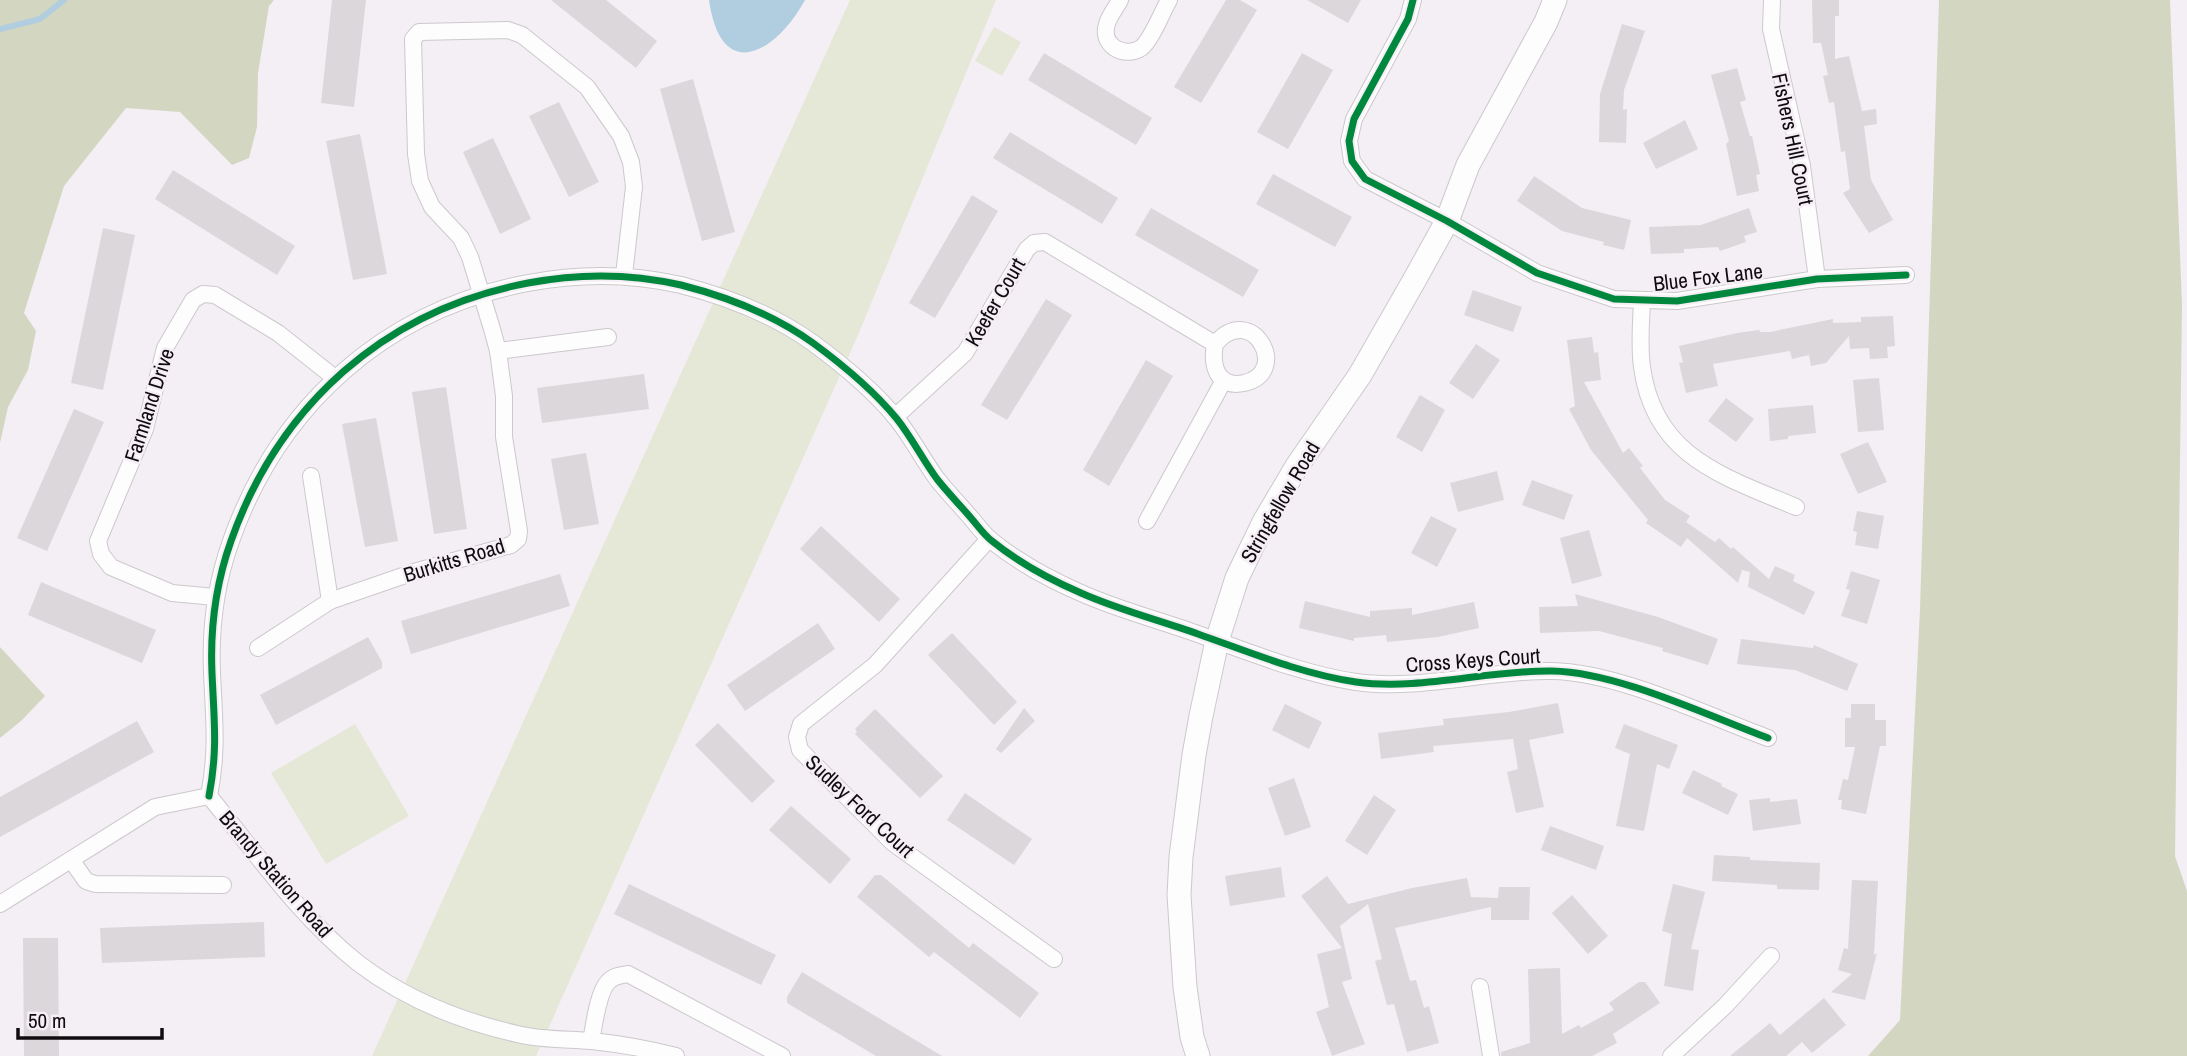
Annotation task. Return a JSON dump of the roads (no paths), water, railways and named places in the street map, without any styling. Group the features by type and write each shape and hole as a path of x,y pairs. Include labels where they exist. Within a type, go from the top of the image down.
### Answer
{"main road":[{"name":"Stringfellow Road","path":"1198,1056 1192,1037 1185,987 1179,895 1181,857 1194,755 1217,640 1237,578 1264,522 1297,466 1360,375 1447,221 1468,165 1546,22 1555,0"}],"street":[{"path":"1120,0 1106,26 1107,41 1116,50 1131,53 1143,47 1169,0"},
{"name":"Blue Fox Lane","path":"1413,0 1408,19 1354,119 1349,141 1352,161 1366,179 1447,221 1537,274 1603,296 1642,302 1676,301 1817,279 1906,275"},
{"name":"Fishers Hill Court","path":"1772,0 1771,29 1778,71 1802,166 1817,279"},
{"name":"Burkitts Road","path":"258,648 330,601 414,572 511,545 518,539 519,531 503,437 504,396 498,351 470,257 461,238 432,208 420,181 416,154 413,39 419,33 508,30 522,35 587,87 621,135 631,162 634,187 624,275"},
{"name":"Keefer Court","path":"895,417 965,353 1027,249 1034,243 1045,242 1214,344"},
{"name":"Brandy Station Road","path":"676,1056 591,1041 522,1035 486,1026 419,1001 387,983 332,940 301,907 209,796 215,765 216,733 211,670 215,597 231,542 250,493 292,425 335,378 392,334 416,320 481,293 555,278 624,275 705,291 785,325 831,357 895,417 940,482 989,539 1077,592 1217,640"},
{"name":"Farmland Drive","path":"215,597 172,593 111,567 101,554 98,541 145,429 165,348 193,300 203,294 215,295 278,332 335,378"},
{"path":"1642,302 1641,363 1644,380 1654,410 1671,436 1704,466 1796,507"},
{"path":"1234,330 1259,338 1265,348 1267,360 1262,372 1252,381 1239,384 1224,380 1215,371 1212,358 1214,344 1223,334 1234,330"},
{"path":"498,351 608,337"},
{"path":"1147,521 1224,380"},
{"path":"311,476 330,601"},
{"name":"Sudley Ford Court","path":"989,539 875,665 801,723 797,737 800,750 893,843 1054,959"},
{"name":"Cross Keys Court","path":"1217,640 1309,671 1359,682 1394,683 1516,672 1576,673 1629,686 1768,738"},
{"path":"0,904 155,807 209,796"},
{"path":"72,861 86,881 95,884 223,885"},
{"path":"1671,1056 1706,1025 1771,956"},
{"path":"591,1041 603,989 609,980 628,974 782,1056"},
{"path":"1480,987 1492,1056"}],"water":[{"path":"709,0 805,0 779,34 765,46 751,52 737,51 725,43 715,27"}],"waterway":[{"path":"0,29 40,19 64,0"}]}
